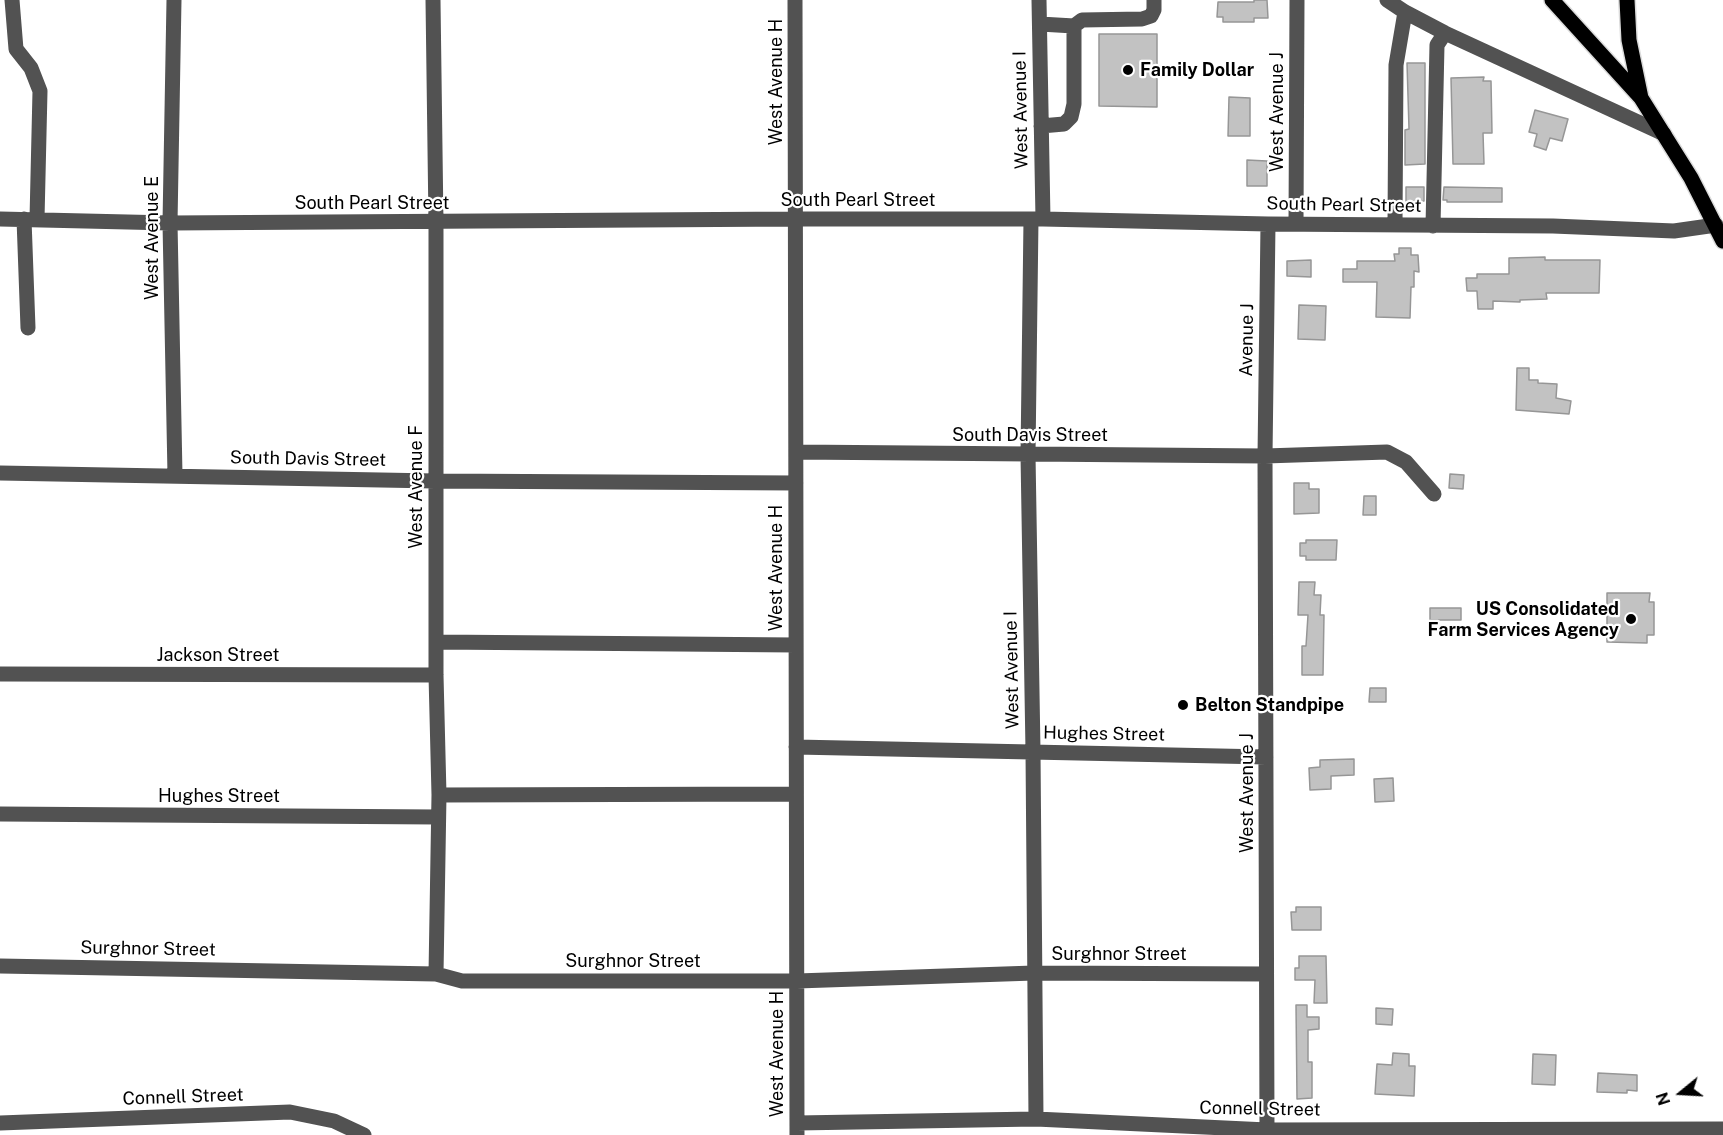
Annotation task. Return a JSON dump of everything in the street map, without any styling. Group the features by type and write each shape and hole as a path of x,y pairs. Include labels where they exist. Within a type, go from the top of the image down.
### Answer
{"main road":[{"path":"1552,0 1641,98 1691,178 1723,241"},
{"path":"1628,0 1629,40 1641,98"}],"street":[{"path":"12,0 16,49 31,68 40,92 31,219 28,328"},
{"name":"West Avenue E","path":"174,0 170,224 175,476"},
{"name":"West Avenue F","path":"433,0 436,223 436,675 439,795 436,974"},
{"name":"West Avenue H","path":"795,0 797,1129"},
{"name":"West Avenue I","path":"1036,1119 1028,455 1041,126 1040,0"},
{"path":"1040,24 1074,26 1083,20 1142,19 1151,16 1154,10 1154,0"},
{"name":"West Avenue J","path":"1296,224 1297,0"},
{"path":"1388,0 1405,12 1445,33 1664,134"},
{"path":"1395,225 1396,65 1405,12"},
{"path":"1041,126 1064,124 1071,117 1074,104 1074,26"},
{"path":"1433,226 1437,45 1445,33"},
{"name":"South Pearl Street","path":"0,219 170,224 1037,219 1268,224 1553,226 1674,231 1716,225"},
{"name":"Avenue J","path":"1265,456 1268,224"},
{"name":"South Davis Street","path":"796,452 1265,456 1387,452 1406,462 1434,494"},
{"name":"West Avenue J","path":"1265,456 1267,1130"},
{"name":"South Davis Street","path":"0,473 435,481 796,483"},
{"path":"437,642 796,645"},
{"name":"Jackson Street","path":"0,674 436,675"},
{"name":"Hughes Street","path":"796,747 1266,757"},
{"path":"439,795 796,794"},
{"name":"Hughes Street","path":"0,814 438,817"},
{"name":"Surghnor Street","path":"0,966 436,974 462,981 797,981 1034,973 1266,974"},
{"name":"Connell Street","path":"0,1123 290,1112 334,1121 364,1135"},
{"name":"Connell Street","path":"797,1129 1036,1119 1267,1130 1723,1129"}],"building":[{"path":"1254,0 1267,0 1268,18 1254,18 1254,22 1223,22 1223,17 1217,17 1218,2 1254,2"},
{"name":"Family Dollar","path":"1099,34 1157,34 1157,107 1099,106"},
{"path":"1407,63 1425,63 1425,164 1405,165 1405,130 1409,129"},
{"path":"1484,77 1483,81 1491,81 1492,133 1483,133 1484,164 1453,164 1451,78"},
{"path":"1229,97 1250,98 1250,136 1228,136"},
{"path":"1535,110 1568,119 1562,141 1550,138 1546,150 1534,146 1537,134 1529,132"},
{"path":"1247,160 1267,161 1267,186 1247,186"},
{"path":"1406,187 1424,187 1424,201 1406,201"},
{"path":"1444,187 1502,188 1502,202 1447,202 1443,200"},
{"path":"1399,248 1411,248 1411,255 1418,255 1419,272 1414,271 1410,318 1376,317 1377,282 1343,282 1343,269 1357,269 1357,261 1395,261 1394,254 1399,254"},
{"path":"1545,257 1545,260 1600,260 1599,293 1546,293 1547,299 1520,300 1520,302 1493,301 1493,309 1478,309 1477,291 1467,291 1466,278 1477,278 1477,274 1509,274 1509,258"},
{"path":"1311,260 1311,277 1287,276 1287,261"},
{"path":"1299,305 1326,306 1325,340 1298,339"},
{"path":"1517,368 1529,368 1529,380 1557,384 1556,398 1571,401 1569,414 1516,410"},
{"path":"1450,474 1464,475 1463,489 1449,488"},
{"path":"1294,483 1309,483 1309,489 1319,489 1319,513 1294,514"},
{"path":"1364,496 1376,496 1376,515 1363,515"},
{"path":"1306,540 1337,540 1336,560 1306,560 1306,556 1300,556 1300,543 1306,543"},
{"path":"1299,582 1315,582 1314,595 1321,595 1320,615 1324,615 1323,675 1302,675 1302,646 1306,646 1308,615 1298,615"},
{"name":"US Consolidated Farm Services Agency","path":"1607,593 1650,593 1649,602 1654,602 1654,635 1647,635 1647,643 1607,642"},
{"path":"1430,608 1461,608 1461,620 1430,620"},
{"path":"1370,688 1386,688 1386,702 1369,702"},
{"path":"1354,759 1354,775 1331,776 1331,789 1310,790 1309,768 1320,767 1320,760"},
{"path":"1393,778 1394,801 1375,802 1374,779"},
{"path":"1296,907 1321,907 1321,930 1292,930 1291,912 1296,912"},
{"path":"1299,956 1326,956 1327,1003 1314,1003 1315,980 1295,980 1295,968 1299,968"},
{"path":"1296,1005 1307,1005 1307,1017 1319,1017 1319,1029 1308,1030 1308,1062 1312,1062 1312,1098 1297,1099"},
{"path":"1376,1008 1393,1009 1392,1025 1376,1024"},
{"path":"1393,1053 1409,1054 1409,1066 1415,1066 1414,1096 1375,1094 1377,1064 1392,1065"},
{"path":"1533,1054 1556,1055 1555,1085 1532,1084"},
{"path":"1598,1073 1637,1075 1637,1091 1597,1092"}],"place":[{"name":"Family Dollar","path":"1128,70"},
{"name":"US Consolidated Farm Services Agency","path":"1631,619"},
{"name":"Belton Standpipe","path":"1183,705"}]}
